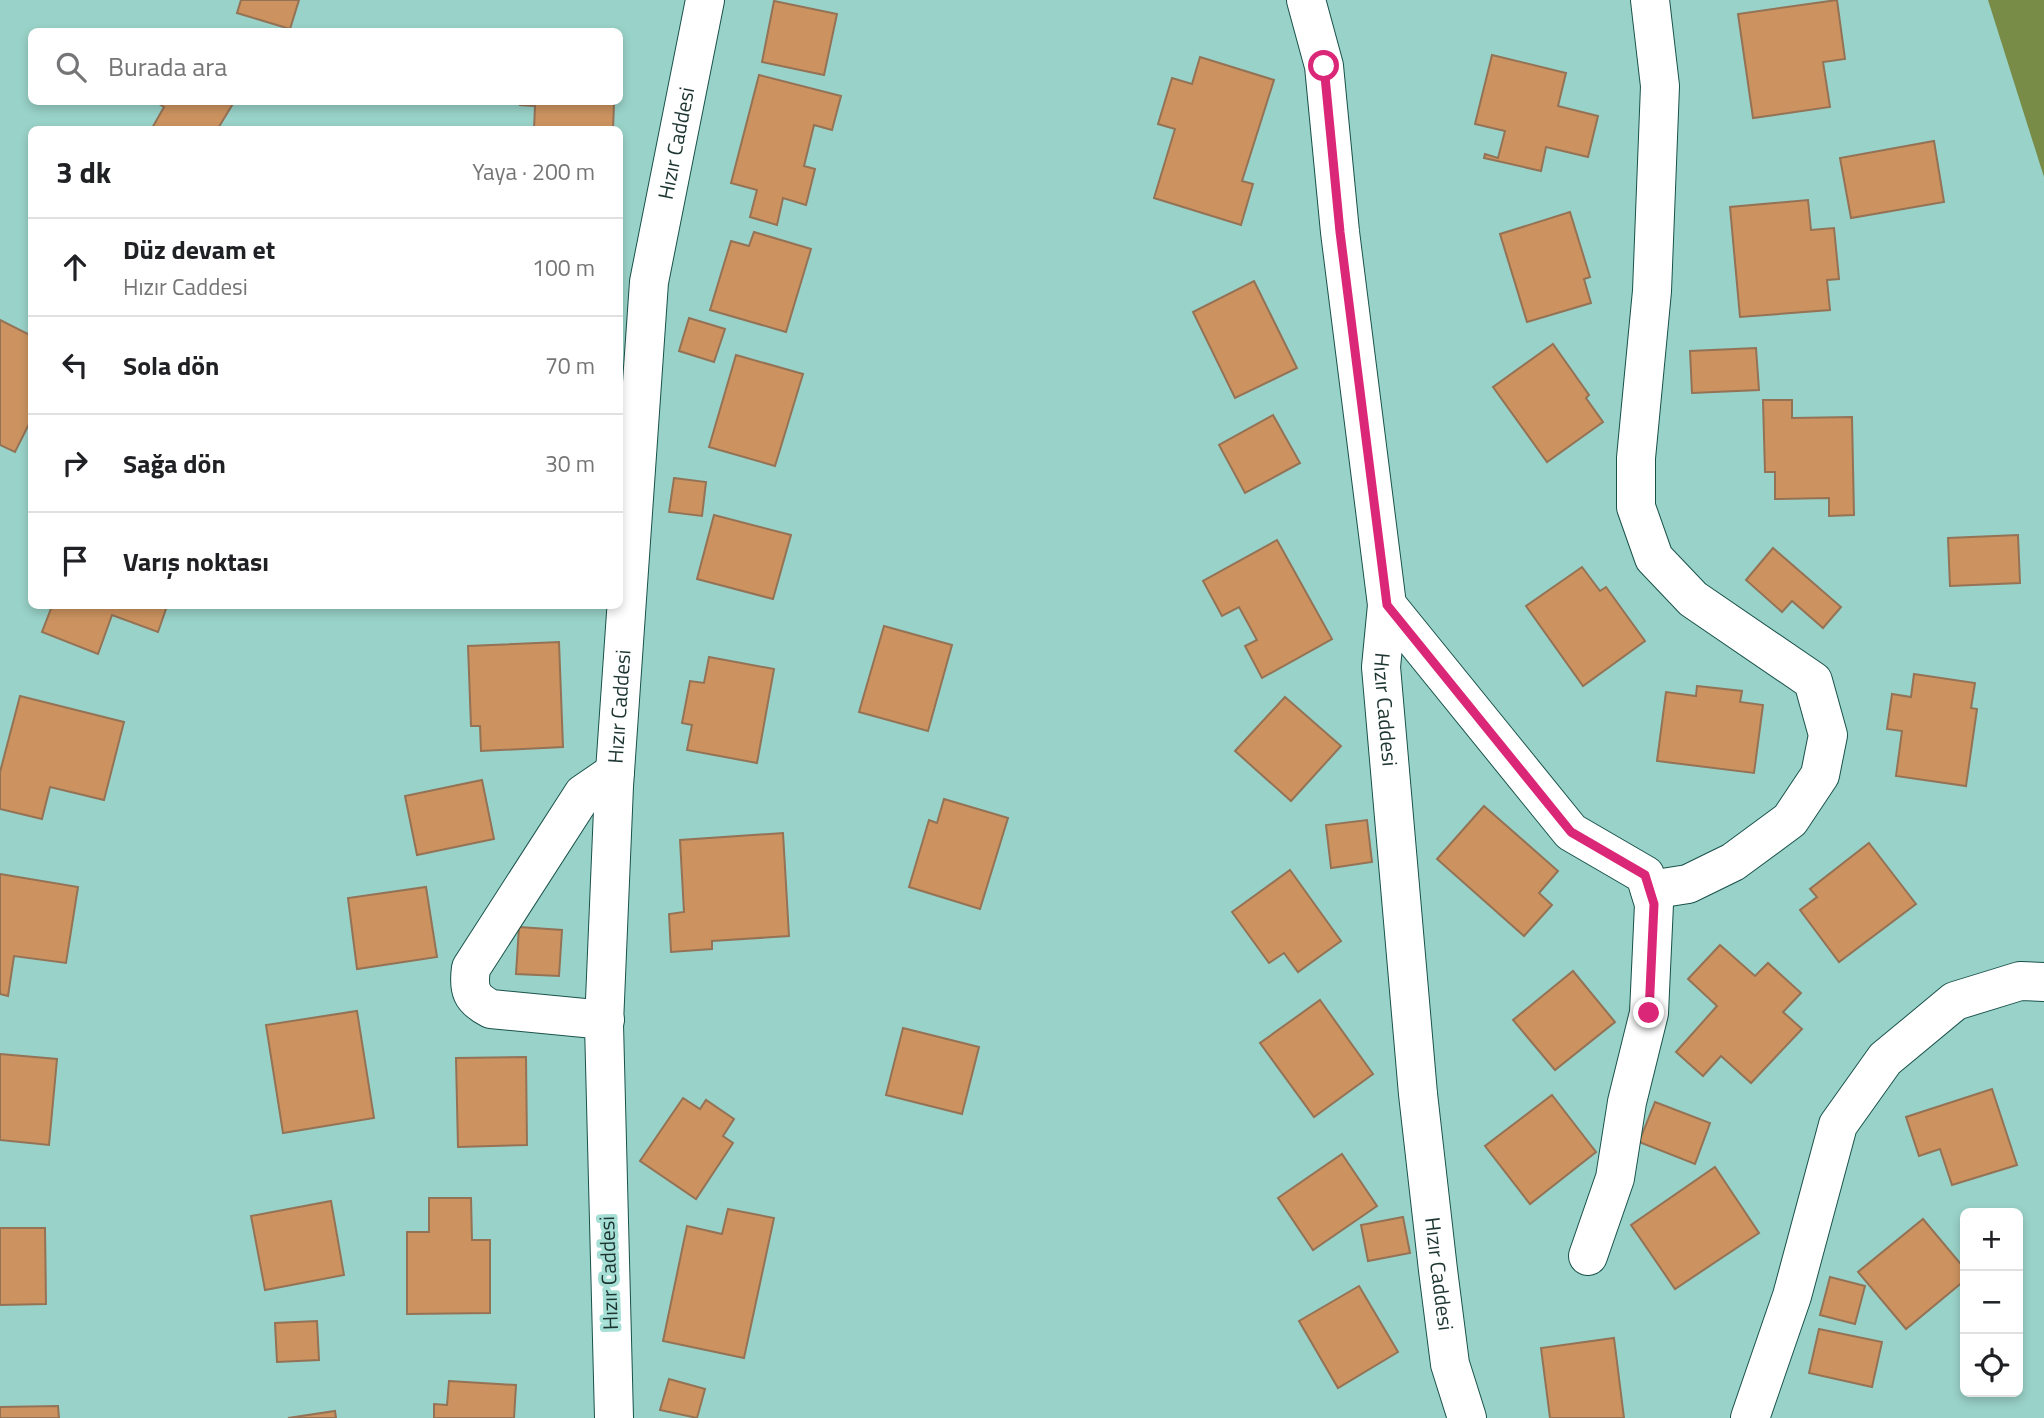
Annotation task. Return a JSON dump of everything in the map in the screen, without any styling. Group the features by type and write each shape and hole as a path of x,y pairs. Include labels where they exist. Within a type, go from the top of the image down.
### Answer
{"street":[{"name":"Hızır Caddesi","path":"614,1418 605,1020 615,772 649,282 705,0"},
{"name":"Hızır Caddesi","path":"1306,0 1324,66 1340,232 1387,605 1381,667 1418,1094 1450,1364 1467,1418"},
{"path":"1650,0 1660,86 1651,291 1636,458 1636,507 1654,558 1693,599 1813,681 1828,735 1820,775 1790,820 1733,862 1688,884 1650,890"},
{"path":"1387,605 1571,832 1645,875 1650,890 1654,904 1649,1013 1627,1102 1615,1178 1588,1256"},
{"path":"605,1020 492,1009 476,1002 468,987 471,968 583,794 615,772"},
{"path":"1750,1418 1792,1296 1838,1125 1885,1059 1955,1001 2020,981 2044,982"}],"green space":[{"path":"1988,0 2044,0 2044,177"}],"building":[{"path":"241,0 299,0 290,28 237,13"},
{"path":"1837,0 1845,59 1823,62 1830,107 1753,118 1738,14"},
{"path":"774,1 837,14 824,75 762,62"},
{"path":"1492,55 1566,73 1558,106 1598,116 1588,157 1546,147 1541,171 1484,158 1485,154 1498,158 1505,131 1475,124"},
{"path":"1200,57 1274,80 1242,181 1253,184 1241,225 1154,198 1175,129 1158,124 1172,78 1192,84"},
{"path":"759,75 841,96 832,130 814,125 804,166 815,169 806,205 783,198 777,225 750,217 757,190 731,183"},
{"path":"161,105 232,105 219,126 153,126 164,107"},
{"path":"520,105 614,105 613,126 534,126 535,106"},
{"path":"1934,141 1944,202 1851,218 1840,158"},
{"path":"1808,200 1811,230 1834,228 1839,279 1827,280 1830,310 1740,317 1730,207"},
{"path":"1570,212 1590,277 1584,279 1591,303 1527,322 1500,234"},
{"path":"754,232 811,249 786,332 710,310 731,241 749,246"},
{"path":"1254,281 1297,368 1235,398 1193,312"},
{"path":"689,318 725,329 714,362 679,351"},
{"path":"0,320 28,334 28,426 15,452 0,445"},
{"path":"1553,344 1589,395 1586,398 1603,422 1547,462 1493,387"},
{"path":"1756,348 1759,390 1692,393 1690,351"},
{"path":"736,355 803,374 775,466 709,447"},
{"path":"1763,400 1792,400 1792,418 1852,417 1854,515 1829,516 1829,498 1775,499 1775,472 1765,472"},
{"path":"1273,415 1300,463 1245,493 1219,445"},
{"path":"674,478 706,482 702,516 669,512"},
{"path":"714,515 791,535 773,599 697,579"},
{"path":"2018,535 2020,583 1950,586 1948,538"},
{"path":"1277,540 1332,639 1262,678 1245,646 1257,640 1239,607 1222,616 1203,581"},
{"path":"1773,548 1841,607 1823,628 1792,601 1782,612 1746,580"},
{"path":"1582,567 1600,591 1606,587 1645,641 1583,686 1526,606"},
{"path":"51,609 166,609 158,632 112,615 98,654 42,632"},
{"path":"884,626 952,645 928,731 859,712"},
{"path":"559,642 563,747 481,751 480,726 471,726 468,646"},
{"path":"709,657 774,669 757,763 687,750 692,725 682,723 690,681 704,683"},
{"path":"1914,674 1975,683 1971,708 1977,709 1966,786 1896,776 1902,731 1887,729 1892,694 1911,697"},
{"path":"1697,686 1742,691 1740,702 1763,705 1754,773 1657,761 1666,692 1696,696"},
{"path":"20,696 124,722 104,800 50,787 42,819 0,809 0,772"},
{"path":"1285,697 1341,746 1291,801 1235,751"},
{"path":"482,780 494,839 417,855 405,796"},
{"path":"944,799 1008,818 980,909 909,887 929,820 937,823"},
{"path":"1484,806 1558,871 1539,893 1552,905 1524,936 1437,859"},
{"path":"1367,820 1372,862 1331,868 1326,825"},
{"path":"783,833 789,936 712,941 712,949 671,952 669,914 684,912 680,840"},
{"path":"1869,843 1916,904 1839,962 1800,910 1817,897 1810,889"},
{"path":"1290,870 1341,941 1298,972 1284,953 1269,963 1232,912"},
{"path":"0,874 78,887 66,963 14,956 8,996 0,994"},
{"path":"426,887 437,957 357,969 348,898"},
{"path":"519,927 562,930 559,976 516,974"},
{"path":"1720,945 1755,976 1768,963 1801,993 1783,1012 1802,1029 1751,1083 1721,1056 1703,1076 1676,1052 1717,1006 1688,979"},
{"path":"1573,971 1615,1022 1555,1070 1513,1020"},
{"path":"1320,1000 1373,1074 1314,1117 1260,1043"},
{"path":"357,1011 374,1118 283,1133 266,1025"},
{"path":"903,1028 979,1047 962,1114 886,1095"},
{"path":"0,1054 57,1059 49,1145 0,1140"},
{"path":"526,1057 527,1145 458,1147 456,1058"},
{"path":"1992,1089 2017,1165 1952,1185 1940,1149 1919,1156 1906,1117"},
{"path":"1552,1095 1596,1152 1530,1204 1485,1146"},
{"path":"683,1098 700,1109 706,1100 734,1119 723,1136 733,1143 696,1199 640,1161"},
{"path":"1655,1102 1710,1123 1695,1164 1639,1142"},
{"path":"1342,1154 1377,1206 1313,1250 1278,1198"},
{"path":"1715,1167 1759,1233 1675,1289 1631,1225"},
{"path":"429,1198 471,1198 472,1240 490,1240 490,1313 407,1314 407,1232 429,1232"},
{"path":"331,1201 344,1275 265,1290 251,1216"},
{"path":"728,1209 774,1218 744,1358 663,1341 687,1226 722,1234"},
{"path":"1403,1217 1410,1253 1368,1261 1361,1225"},
{"path":"1923,1219 1960,1263 1960,1284 1906,1329 1858,1272"},
{"path":"0,1228 45,1228 46,1304 0,1305"},
{"path":"1830,1277 1865,1286 1855,1324 1820,1315"},
{"path":"1359,1286 1398,1352 1338,1388 1299,1321"},
{"path":"317,1321 319,1360 277,1362 275,1323"},
{"path":"1819,1329 1882,1342 1872,1387 1809,1373"},
{"path":"1614,1338 1624,1418 1550,1418 1541,1348"},
{"path":"669,1379 705,1389 697,1418 660,1410"},
{"path":"449,1381 516,1385 514,1418 434,1418 434,1404 447,1405"},
{"path":"58,1406 59,1418 0,1418 0,1407"},
{"path":"335,1411 336,1418 288,1418"}],"route":[{"path":"1324,66 1340,232 1387,605 1571,832 1645,875 1654,904 1649,1013"}]}
